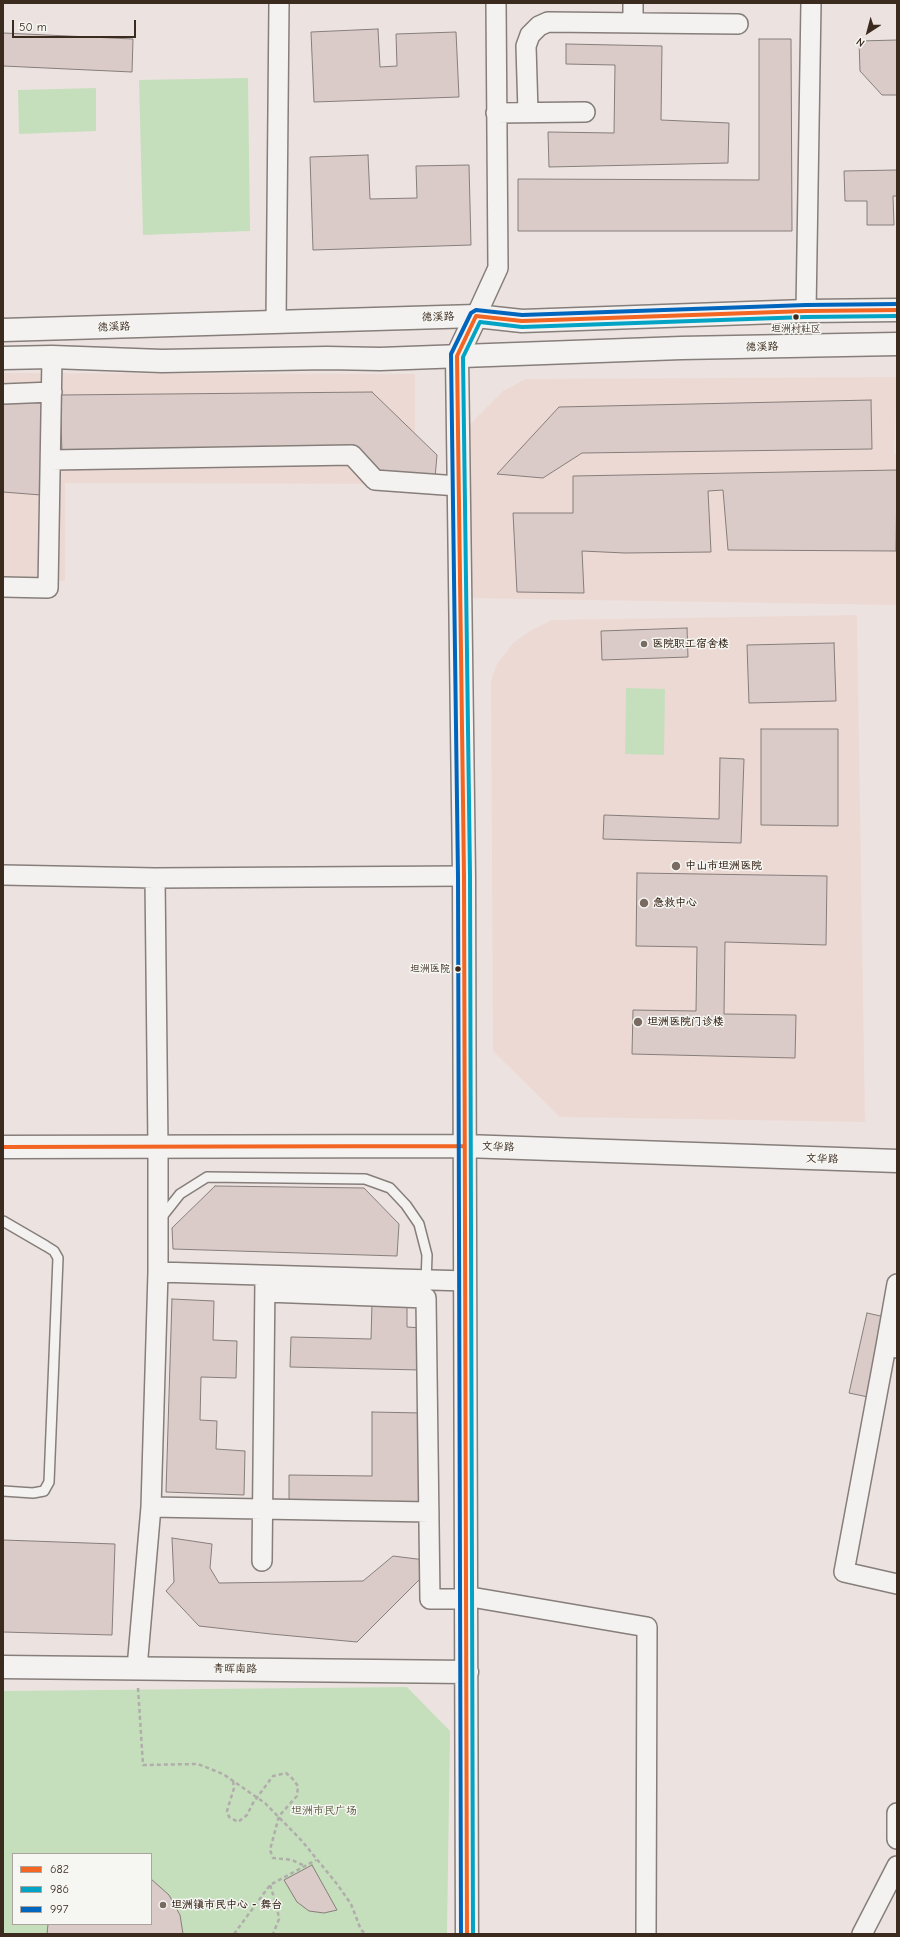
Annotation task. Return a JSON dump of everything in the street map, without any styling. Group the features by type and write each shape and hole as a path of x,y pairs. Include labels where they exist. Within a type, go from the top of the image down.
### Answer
{"street":[{"path":"276,321 279,3"},
{"path":"467,1934 464,876 457,356 498,268 496,3"},
{"path":"633,3 633,23"},
{"path":"806,311 811,3"},
{"path":"528,112 526,46 530,35 539,26 548,22 738,24"},
{"path":"496,113 585,112"},
{"name":"德溪路","path":"3,330 476,316 522,321 806,311 897,310"},
{"name":"德溪路","path":"3,358 52,357 162,361 380,359 897,344"},
{"path":"3,587 48,588 52,357"},
{"path":"3,394 52,392"},
{"path":"50,460 352,455 374,480 458,486"},
{"path":"3,875 155,878 464,876"},
{"path":"137,1668 151,1507 158,1272 155,878"},
{"name":"文华路","path":"3,1147 465,1146 897,1161"},
{"path":"158,1272 266,1283 426,1289 466,1281"},
{"path":"262,1561 266,1283"},
{"path":"897,1284 892,1347 844,1572 897,1584"},
{"path":"426,1289 430,1599 466,1598 647,1627 646,1934"},
{"path":"151,1507 429,1512"},
{"name":"青晖南路","path":"3,1667 467,1672"},
{"path":"897,1813 897,1839"},
{"path":"862,1934 897,1866"}],"lane":[{"path":"158,1223 180,1194 207,1177 365,1179 390,1188 406,1205 419,1224 427,1255 426,1289"},
{"path":"3,1221 54,1251 58,1258 49,1482 44,1491 33,1493 3,1491"}],"path":[{"path":"137,1668 143,1765 198,1764 223,1774 265,1803 279,1816 337,1884 351,1904 361,1930 366,1934"},
{"path":"233,1781 234,1788 227,1811 229,1817 238,1822 247,1815 253,1803 273,1776 286,1773 292,1778 298,1786 297,1796 279,1816 270,1850 273,1858 292,1860 304,1866"},
{"path":"234,1934 270,1885 316,1860"},
{"path":"270,1885 277,1906 279,1919 273,1934"}],"shaded area":[{"path":"3,373 415,374 415,484 65,483 65,581 3,581"},
{"path":"897,377 894,454 897,454 897,605 460,598 458,436 503,391 526,379"},
{"name":"中山市坦洲医院","path":"857,615 865,1122 560,1117 493,1051 491,681 497,664 513,643 528,632 552,620"}],"green space":[{"path":"248,78 250,231 143,235 139,80"},
{"path":"96,88 96,131 19,134 18,90"},
{"path":"626,688 665,689 664,755 625,754"},
{"name":"坦洲市民广场","path":"407,1687 450,1731 447,1934 3,1934 3,1691"}],"building":[{"path":"378,29 380,67 397,66 396,34 456,32 459,97 314,102 311,32"},
{"path":"3,33 133,39 132,72 3,66"},
{"path":"759,39 791,39 792,231 518,231 518,179 759,180"},
{"path":"897,40 897,95 882,95 860,71 859,41"},
{"path":"566,44 662,46 661,120 729,123 728,163 549,167 548,132 614,133 615,65 566,64"},
{"path":"368,155 370,199 417,198 416,166 469,165 471,245 313,250 310,157"},
{"path":"897,170 897,196 893,196 894,225 867,225 867,201 845,201 844,171"},
{"path":"372,392 437,455 435,478 384,475 357,449 62,453 60,395"},
{"path":"3,399 44,399 41,495 3,492"},
{"path":"871,400 872,449 582,453 543,478 497,474 559,407"},
{"path":"897,470 896,551 728,550 723,490 708,491 711,552 625,553 582,551 584,593 517,592 513,513 573,513 573,476"},
{"name":"医院职工宿舍楼","path":"687,628 688,657 602,660 601,631"},
{"path":"834,643 836,701 749,703 747,645"},
{"path":"761,729 838,729 838,826 761,825"},
{"path":"720,758 744,759 741,843 603,839 604,815 719,819"},
{"path":"637,873 827,876 826,945 725,942 724,1014 796,1015 795,1058 632,1054 633,1010 696,1011 697,947 636,946"},
{"path":"215,1186 364,1188 399,1224 397,1256 173,1249 172,1228"},
{"path":"172,1299 214,1301 213,1340 237,1341 236,1378 201,1377 200,1420 217,1421 216,1449 245,1451 244,1495 166,1492"},
{"path":"372,1304 407,1305 407,1327 422,1328 421,1370 290,1367 291,1337 371,1339"},
{"path":"867,1313 885,1317 868,1397 849,1393"},
{"path":"372,1412 421,1413 421,1502 289,1501 289,1475 372,1476"},
{"path":"172,1538 212,1544 210,1568 219,1583 363,1581 393,1556 425,1560 423,1576 357,1642 199,1626 166,1591 174,1582"},
{"path":"3,1540 115,1544 112,1635 3,1632"},
{"path":"312,1865 337,1910 324,1913 309,1911 297,1902 284,1880"},
{"name":"坦洲镇市民中心 - 舞台","path":"152,1880 169,1895 180,1915 183,1934 47,1934 48,1925 152,1925"}],"transit line":[{"name":"997","path":"461,1934 458,876 451,354 471,313 476,310 522,315 806,305 897,304"},
{"name":"682","path":"467,1934 464,876 457,356 476,316 522,321 806,311 897,310"},
{"name":"986","path":"473,1934 470,876 463,357 480,322 522,327 806,317 897,316"},
{"name":"682","path":"3,1147 465,1146"}],"place":[{"name":"坦洲村社区","path":"796,317"},
{"name":"医院职工宿舍楼","path":"644,644"},
{"name":"中山市坦洲医院","path":"676,866"},
{"name":"急救中心","path":"644,903"},
{"name":"坦洲医院","path":"458,969"},
{"name":"坦洲医院门诊楼","path":"638,1022"},
{"name":"坦洲镇市民中心 - 舞台","path":"163,1905"}]}
